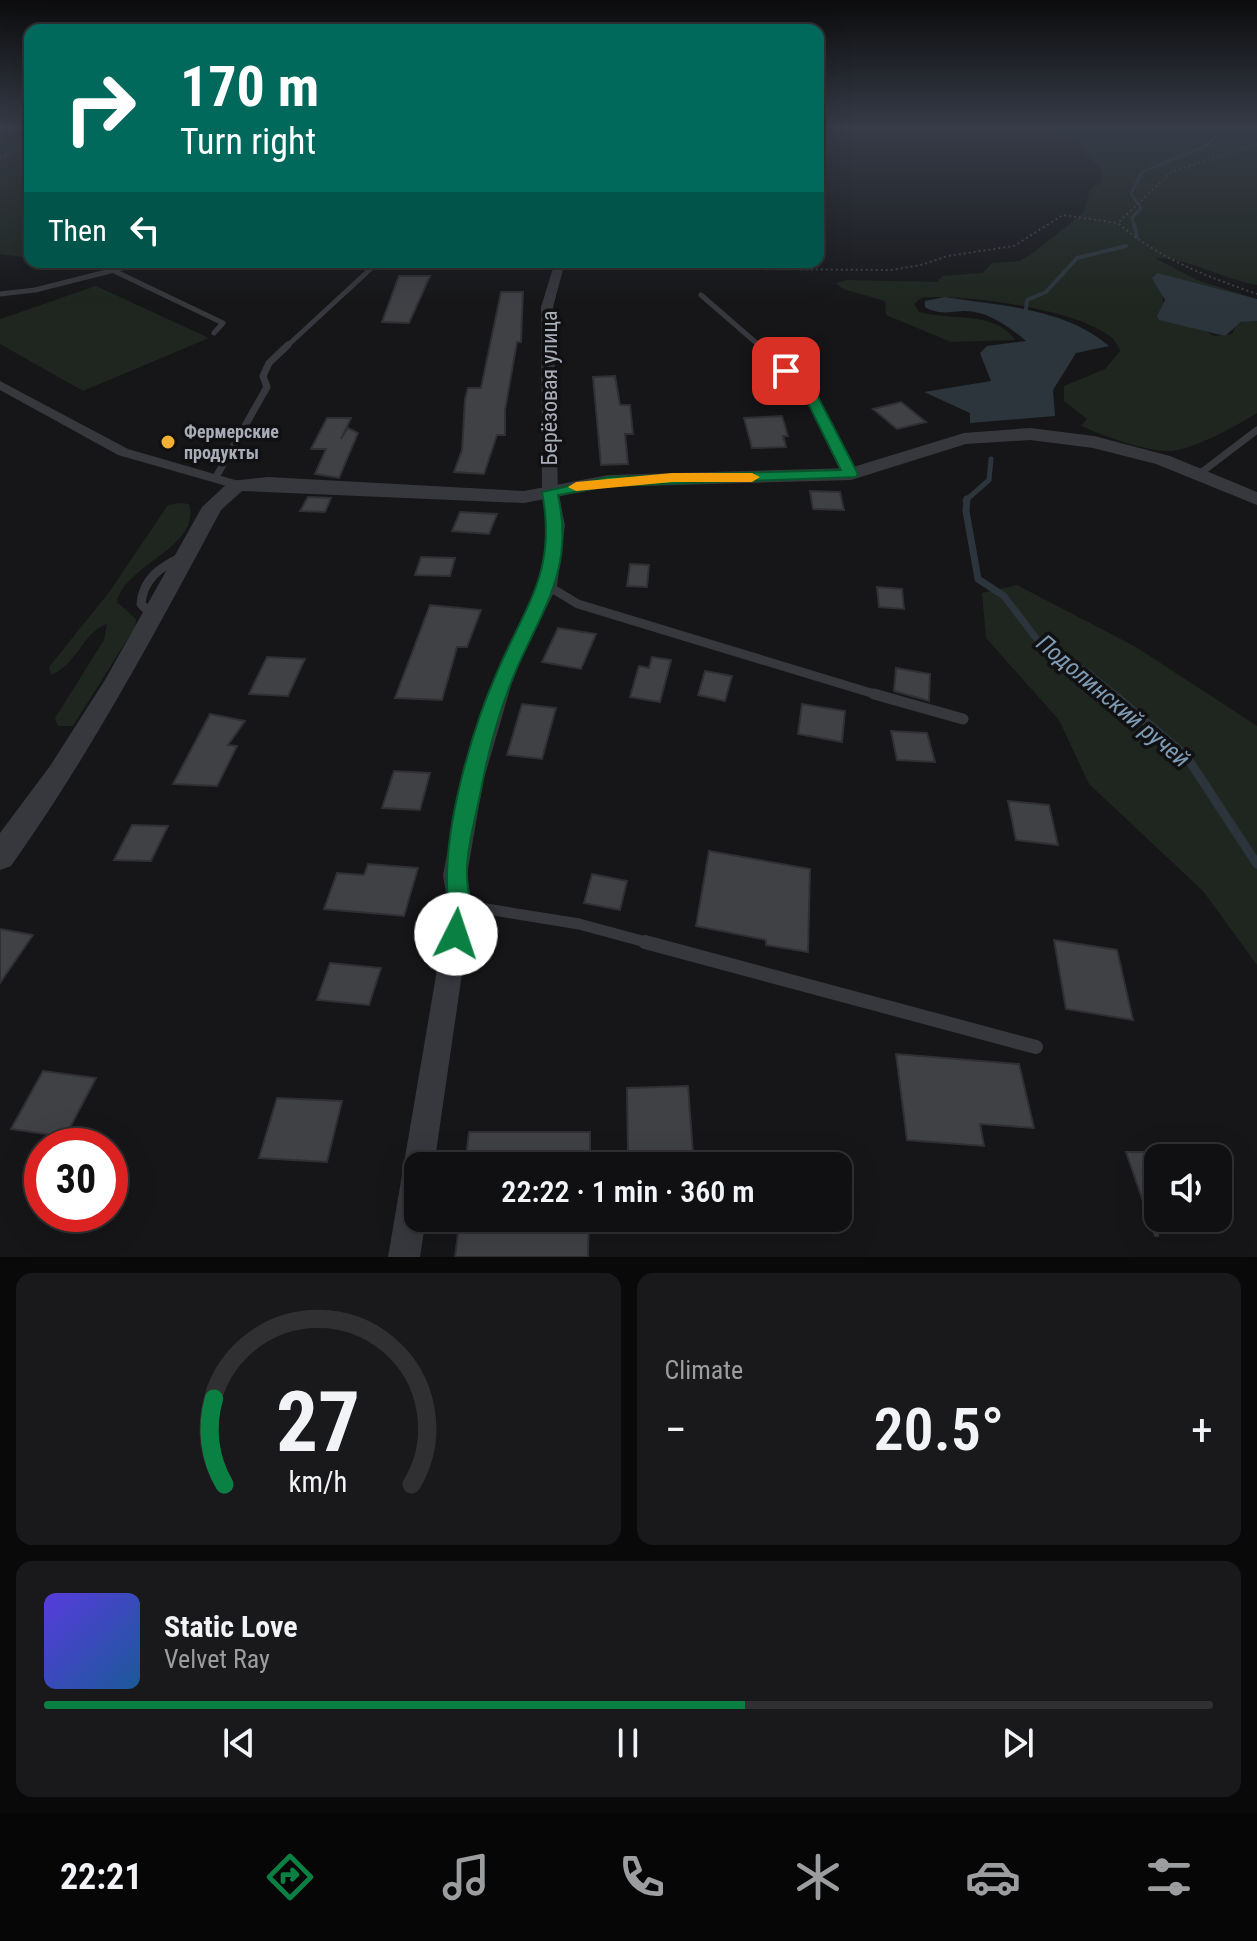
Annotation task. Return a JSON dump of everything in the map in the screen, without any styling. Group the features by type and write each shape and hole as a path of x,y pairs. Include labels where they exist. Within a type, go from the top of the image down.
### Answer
{"street":[{"name":"Берёзовая улица","path":"421,1152 460,905 455,875 472,782 506,672 548,586 557,525 550,492 547,307 558,268"},
{"path":"0,385 123,452 226,481 505,499 624,480 851,474 964,439 1030,434 1094,442 1163,460 1257,499"},
{"path":"0,857 60,774 153,616 226,481"},
{"name":"Берёзовая улица","path":"404,1257 408,1232"}],"lane":[{"path":"0,294 35,290 113,268"},
{"path":"226,481 267,387 263,376 269,363 372,268"},
{"path":"107,269 223,323 214,333"},
{"path":"701,295 808,389 851,474"},
{"path":"1198,475 1257,430"},
{"path":"548,586 578,604 963,719"},
{"path":"460,905 579,924 1036,1047"}],"path":[{"path":"1118,223 1155,188"},
{"path":"743,268 891,270 948,256 1014,246 1063,215 1118,223 1144,246 1195,272 1257,294"}],"shaded area":[{"path":"0,188 24,188 24,257 0,254"},
{"path":"1257,188 1257,285 1181,261 1155,258 1197,280 1257,299 1153,275 1162,292 1164,308 1214,336 1232,334 1236,325 1248,320 1257,321 1257,413 1198,444 1178,450 1156,450 1129,444 1081,426 1087,419 1064,401 1064,386 1105,369 1120,351 1111,337 1091,325 997,302 921,298 914,304 919,312 984,320 996,324 1015,340 951,342 886,315 885,301 843,289 835,283 847,280 937,282 942,276 983,273 992,263 1020,261 1083,213 1090,189"},
{"path":"1157,273 1257,299 1257,321 1241,322 1225,336 1159,320 1157,316 1165,300 1152,278"},
{"path":"96,286 209,338 83,391 0,344 0,319"},
{"path":"945,297 1053,316 1092,333 1109,346 1076,353 1053,390 1055,416 970,423 970,413 924,392 991,381 980,353 987,346 1026,341 989,316 972,311 939,312 925,307 925,301"},
{"path":"189,504 190,519 184,532 133,577 117,602 136,619 135,627 73,726 58,726 55,718 104,640 107,624 91,634 60,670 51,675 49,667 110,591 168,505"},
{"path":"1017,585 1136,647 1257,726 1257,965 1203,891 1089,784 1059,720 986,638 982,593"}],"building":[{"path":"399,276 430,276 409,323 382,322"},
{"path":"501,292 523,292 521,342 517,342 505,410 505,435 497,435 484,474 454,472 462,450 465,399 468,388 481,388"},
{"path":"615,376 620,405 630,405 633,434 625,434 628,464 601,465 593,377"},
{"path":"901,402 926,422 897,429 873,409"},
{"path":"782,416 788,436 783,436 786,447 752,448 744,418"},
{"path":"327,418 351,418 341,439 348,428 358,433 339,478 315,474 326,449 311,449"},
{"path":"810,491 840,492 844,510 813,509"},
{"path":"308,497 331,498 325,512 300,511"},
{"path":"460,512 497,514 489,534 452,531"},
{"path":"421,557 455,558 450,576 415,575"},
{"path":"630,564 649,565 647,587 627,586"},
{"path":"877,587 902,589 904,609 879,607"},
{"path":"430,605 481,610 467,647 457,647 442,700 395,698"},
{"path":"558,628 596,634 581,669 542,662"},
{"path":"267,657 305,659 288,696 249,694"},
{"path":"652,657 671,660 660,702 630,697 639,666 649,668"},
{"path":"896,668 930,674 929,701 894,691"},
{"path":"705,671 732,676 725,701 698,695"},
{"path":"522,704 556,708 542,759 507,755"},
{"path":"802,704 845,711 842,742 798,734"},
{"path":"210,714 245,721 228,745 237,746 217,786 173,784"},
{"path":"891,731 927,733 935,762 897,760"},
{"path":"394,771 430,773 420,810 382,808"},
{"path":"1008,801 1049,805 1058,845 1016,840"},
{"path":"132,825 168,826 151,861 114,860"},
{"path":"709,851 810,869 808,952 766,945 766,940 696,926"},
{"path":"368,864 418,868 404,916 324,909 337,873 364,875"},
{"path":"592,874 627,881 620,910 584,903"},
{"path":"0,929 33,935 0,983"},
{"path":"1054,940 1117,950 1133,1020 1066,1009"},
{"path":"330,963 381,968 369,1005 317,1000"},
{"path":"896,1054 1019,1064 1034,1128 980,1124 984,1146 907,1140"},
{"path":"43,1071 96,1078 70,1128 11,1129"},
{"path":"688,1086 693,1152 628,1152 627,1088"},
{"path":"277,1098 342,1101 327,1162 259,1158"},
{"path":"469,1132 590,1132 590,1152 467,1152"},
{"path":"1126,1152 1144,1152 1144,1204"},
{"path":"458,1232 589,1232 588,1257 455,1257"}],"waterway":[{"name":"Подолинский ручей","path":"1134,188 1131,194 1141,208 1132,218 1134,226"},
{"name":"Подолинский ручей","path":"1134,224 1137,237"},
{"name":"Подолинский ручей","path":"1025,317 1027,300 1046,292 1077,258 1126,246"},
{"name":"Подолинский ручей","path":"967,499 989,480 991,459"},
{"name":"Подолинский ручей","path":"967,499 966,511 978,579 1004,596 1042,646 1087,672 1116,696"},
{"name":"Подолинский ручей","path":"1113,694 1186,756 1257,864"}],"slow traffic":[{"path":"576,487 608,481 752,477"}],"place":[{"name":"Фермерские продукты","path":"168,442"}],"route":[{"path":"456,934 460,905 455,875 472,782 506,672 548,586 557,525 550,492 608,481 851,474 808,389 786,371"}]}
